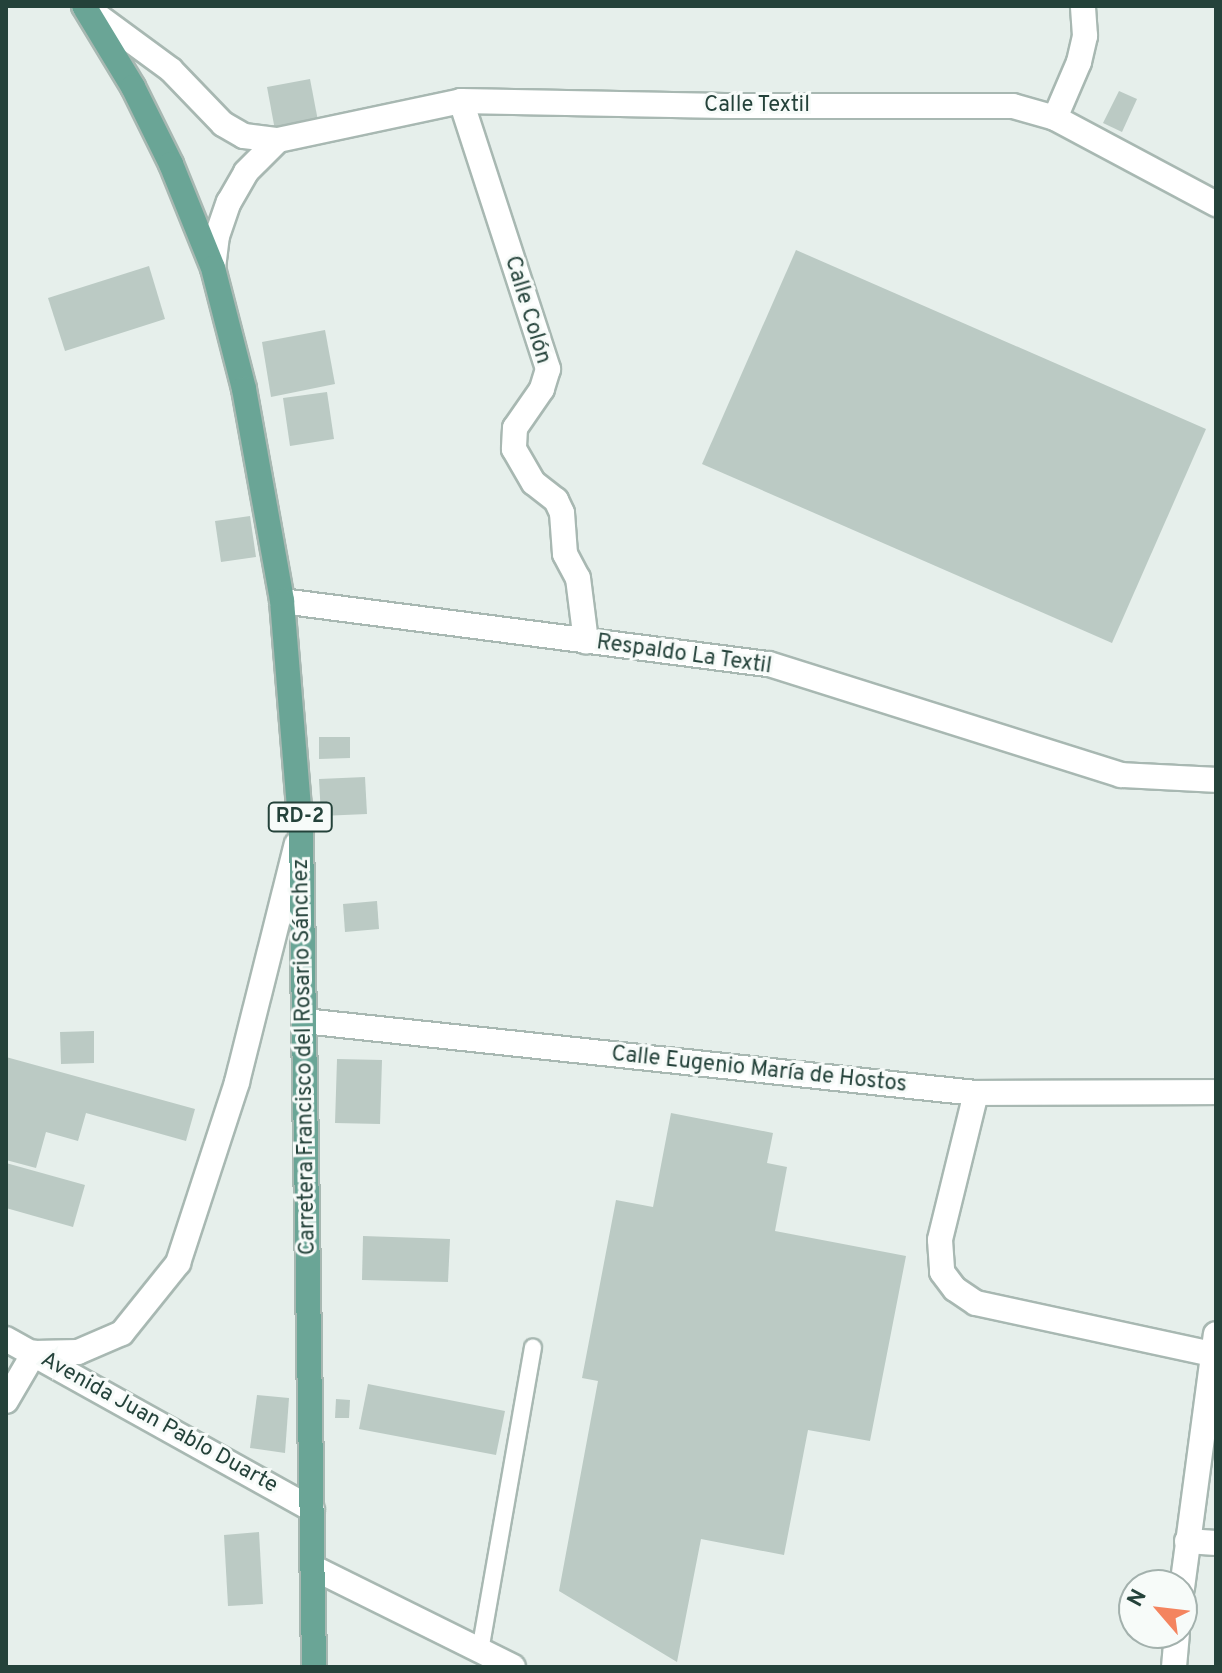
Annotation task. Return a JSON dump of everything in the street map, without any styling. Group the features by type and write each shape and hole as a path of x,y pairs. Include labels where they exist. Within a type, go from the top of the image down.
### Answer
{"main road":[{"name":"Carretera Francisco del Rosario Sánchez","path":"84,6 133,87 171,164 213,268 244,389 282,601 301,830 314,1667"}],"street":[{"name":"Calle Textil","path":"84,6 171,70 223,124 244,136 278,140 461,101 725,106 1013,106 1055,118 1216,203"},
{"path":"1055,118 1082,49 1085,36 1083,6"},
{"name":"Calle Colón","path":"461,101 548,369 542,389 515,428 514,449 534,483 556,500 562,513 565,554 578,578 586,641"},
{"path":"213,268 217,236 229,202 246,172 278,140"},
{"name":"Respaldo La Textil","path":"282,601 769,664 1121,775 1216,780"},
{"path":"6,1401 34,1353 78,1352 122,1333 178,1263 233,1096 301,830"},
{"name":"Calle Eugenio María de Hostos","path":"304,1021 976,1093 1216,1092"},
{"path":"976,1093 940,1240 942,1272 955,1289 976,1303 1213,1344 1184,1569"},
{"name":"Avenida Juan Pablo Duarte","path":"6,1339 312,1509"},
{"path":"1187,1541 1216,1543"},
{"path":"314,1568 513,1667"}],"lane":[{"path":"480,1651 533,1348"}],"building":[{"path":"310,79 318,121 275,130 267,87"},
{"path":"1119,91 1137,99 1122,132 1103,123"},
{"path":"796,250 1206,429 1112,643 702,464"},
{"path":"149,266 165,319 65,351 48,298"},
{"path":"325,330 335,384 271,397 262,342"},
{"path":"327,392 334,439 290,446 283,398"},
{"path":"250,516 256,557 221,562 215,521"},
{"path":"319,737 350,737 350,758 319,759"},
{"path":"365,777 367,814 321,816 319,779"},
{"path":"377,901 379,929 345,932 343,904"},
{"path":"94,1031 94,1063 61,1064 60,1032"},
{"path":"6,1057 195,1109 186,1141 86,1113 78,1141 46,1132 36,1168 6,1160"},
{"path":"337,1059 382,1060 380,1124 335,1123"},
{"path":"671,1113 773,1133 767,1163 787,1167 775,1231 906,1256 870,1441 808,1430 784,1555 701,1539 677,1662 559,1591 598,1381 582,1378 616,1200 653,1207"},
{"path":"6,1163 85,1185 73,1227 6,1208"},
{"path":"363,1236 450,1239 448,1282 362,1280"},
{"path":"368,1384 505,1411 496,1455 359,1429"},
{"path":"257,1395 289,1398 285,1453 250,1448"},
{"path":"336,1399 350,1400 349,1418 335,1418"},
{"path":"259,1532 263,1604 228,1606 224,1535"}]}
